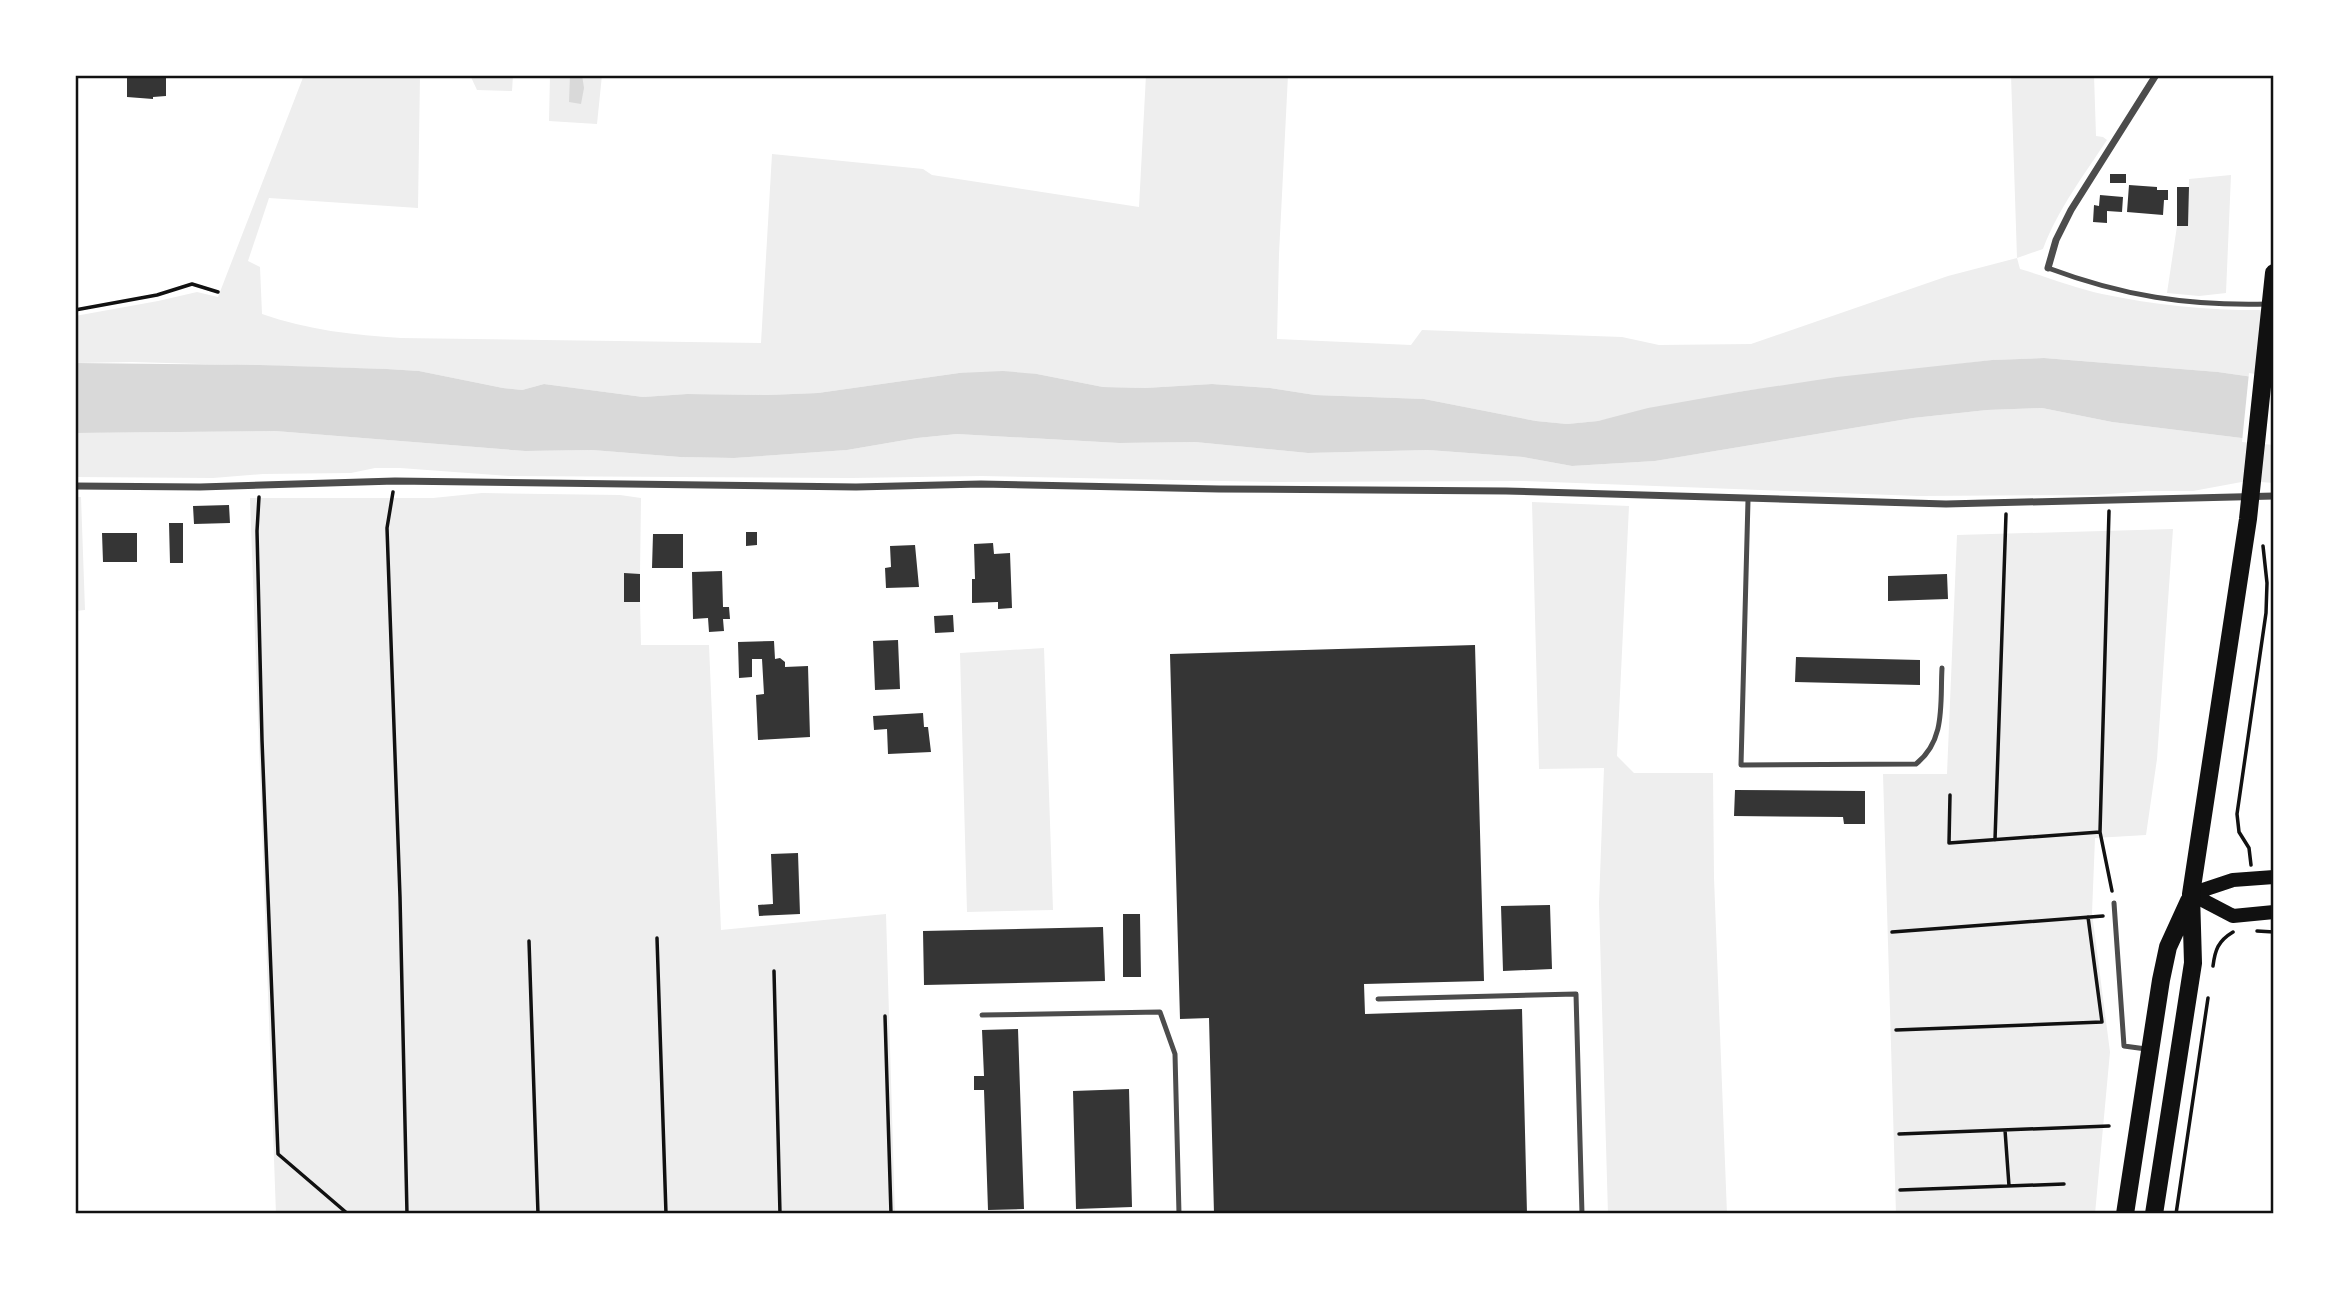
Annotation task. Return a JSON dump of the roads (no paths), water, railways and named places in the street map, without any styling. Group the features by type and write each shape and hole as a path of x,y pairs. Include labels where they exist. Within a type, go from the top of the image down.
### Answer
{"main road":[{"path":"2154,1214 2193,963 2191,894 2248,519 2273,288"},
{"path":"2124,1214 2149,1049 2168,947 2191,894 2233,880 2274,877"},
{"path":"2191,894 2232,916 2274,912"}],"street":[{"path":"2048,268 2059,233 2071,209 2156,75"},
{"path":"75,486 395,481 845,487 967,484 1506,491 1748,500 2006,504 2274,496"}],"lane":[{"path":"2048,268 2104,287 2171,300 2226,305 2273,288"},
{"path":"1748,500 1741,765 1916,764 1925,757 1937,738 1942,668"},
{"path":"2114,903 2124,1046 2149,1049"},
{"path":"1378,999 1576,994 1582,1214"},
{"path":"982,1016 1160,1012 1175,1054 1179,1214"}]}
